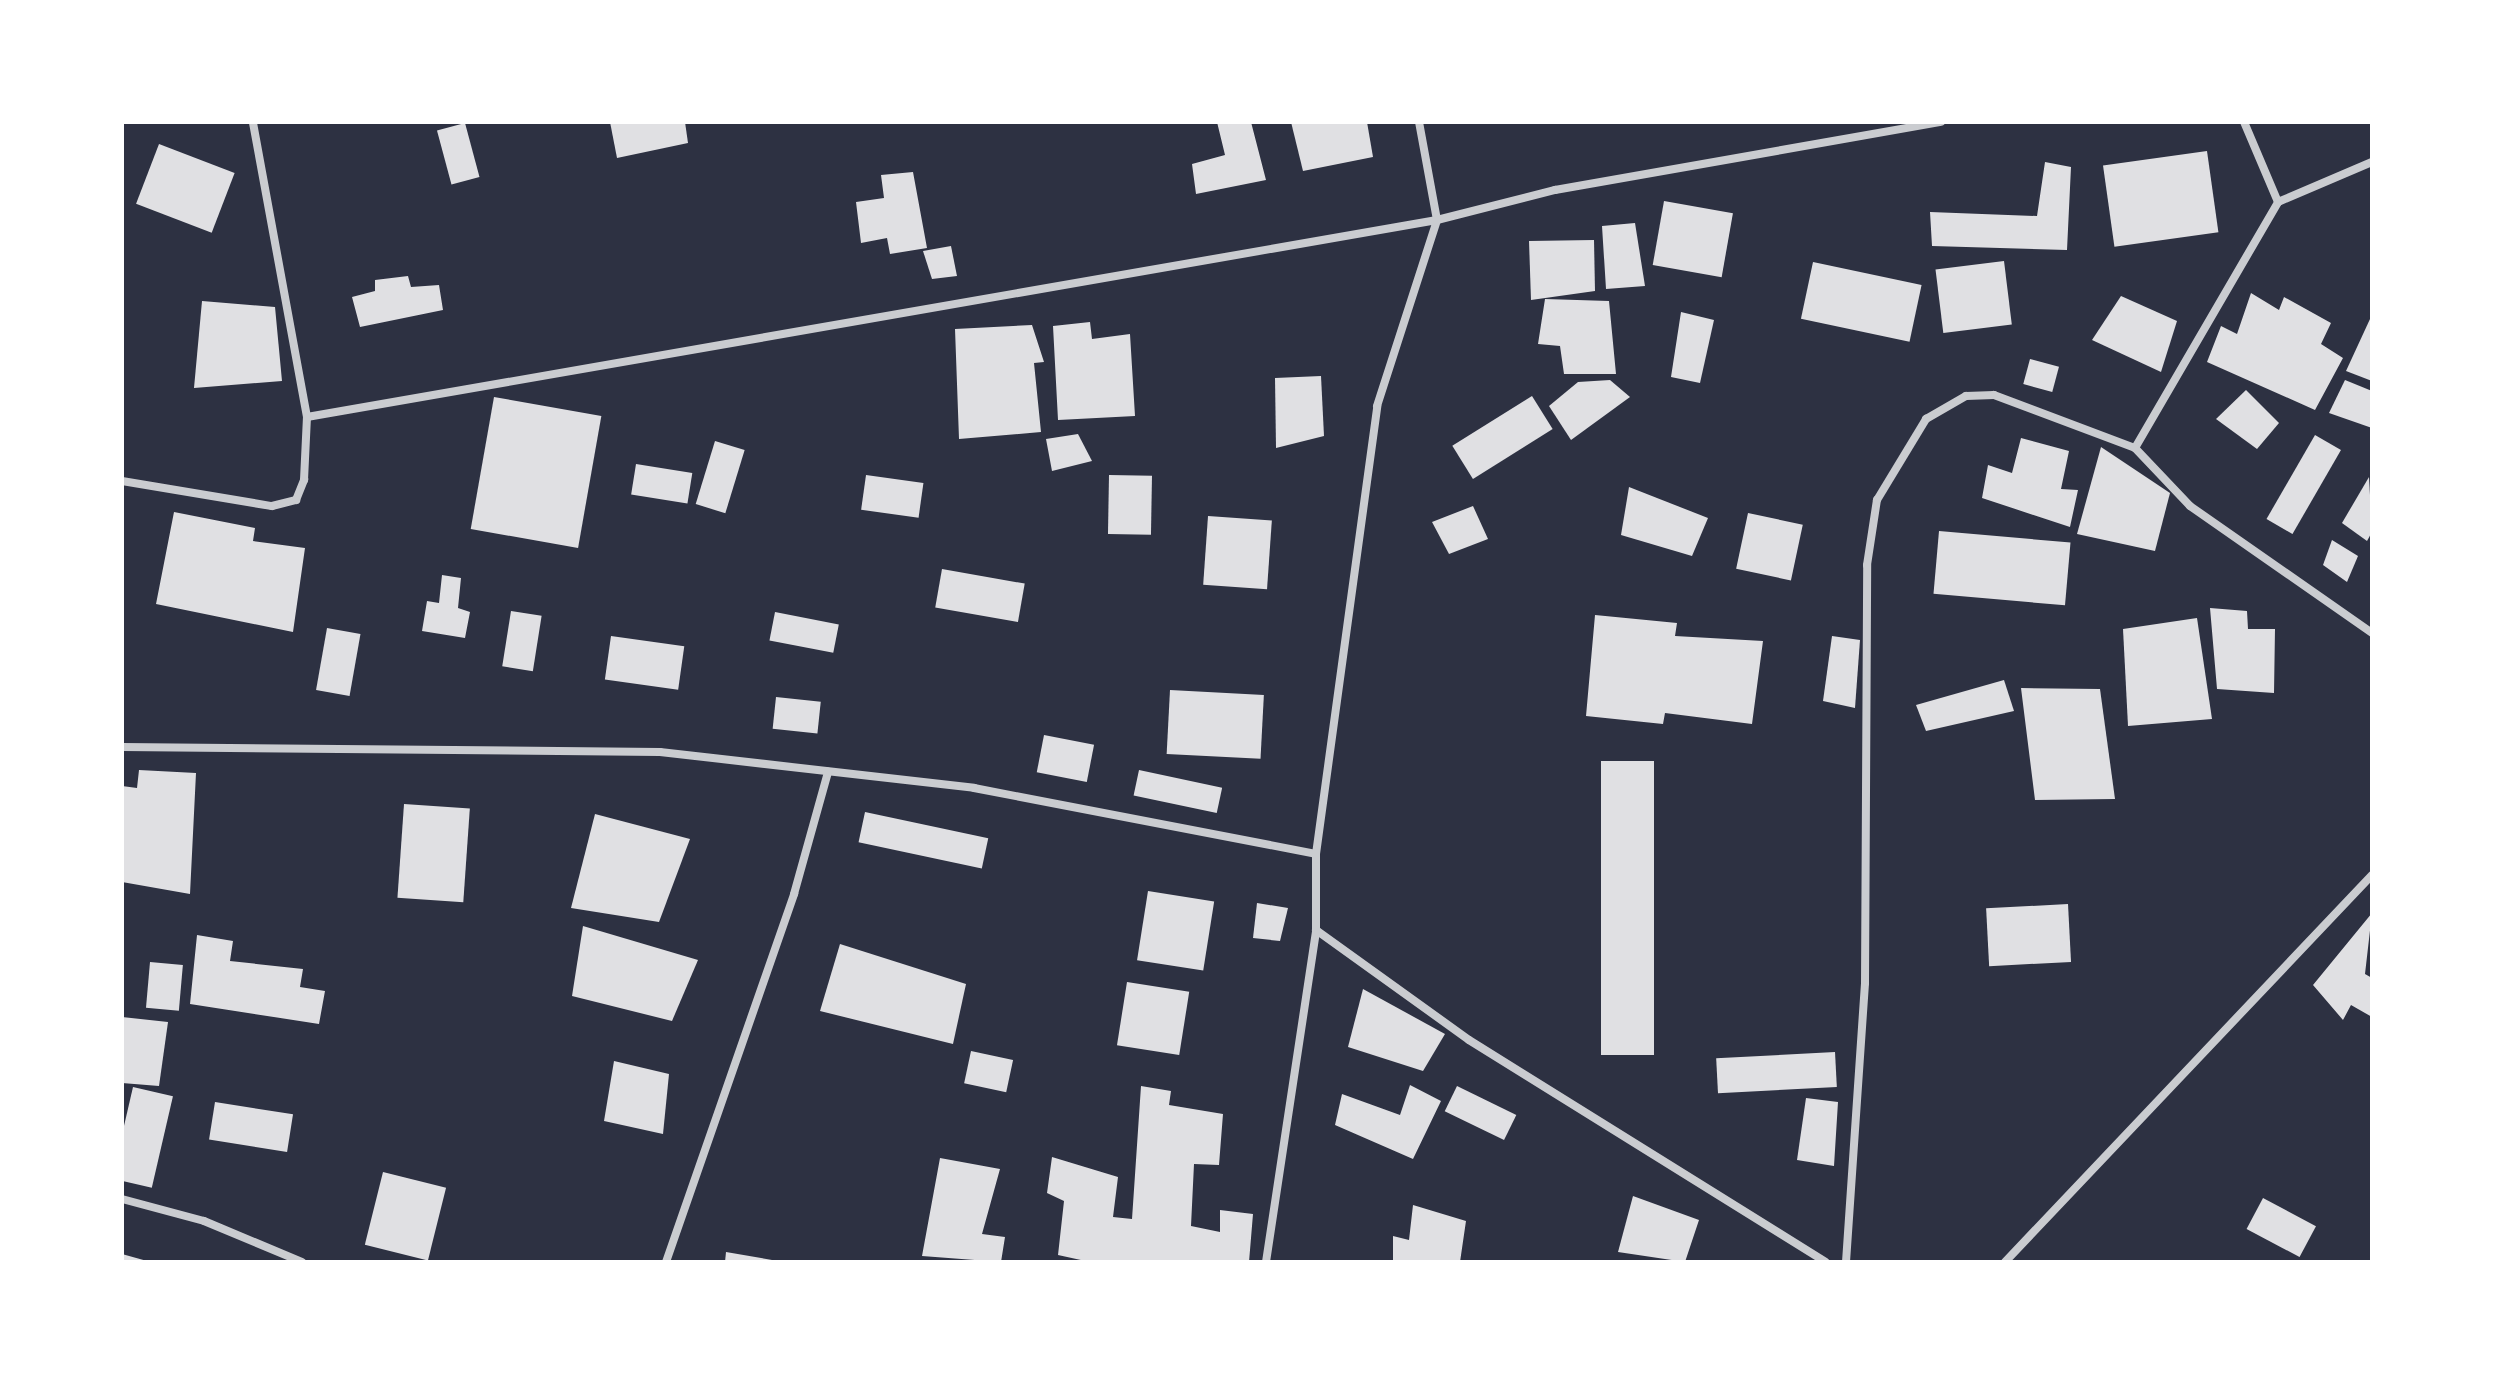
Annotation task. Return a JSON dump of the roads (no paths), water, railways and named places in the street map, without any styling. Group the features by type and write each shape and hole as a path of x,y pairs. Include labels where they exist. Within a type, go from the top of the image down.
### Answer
{"street":[{"path":"122,481 237,505 296,500 307,417 253,122"},
{"path":"1266,1262 1316,930 1316,854 1377,406 1437,220 1419,122"},
{"path":"307,417 1437,220 1555,190 1941,122"},
{"path":"2244,122 2278,202"},
{"path":"2135,448 2278,202 2372,162"},
{"path":"1846,1262 1865,983 1867,565 1877,500 1926,419 1966,396 1994,395 2135,448 2190,506 2372,633"},
{"path":"122,747 660,752 974,788 1316,854"},
{"path":"666,1262 794,894 828,772"},
{"path":"2005,1262 2372,875"},
{"path":"1316,930 1469,1040 1825,1262"},
{"path":"122,1199 204,1221 302,1262"}]}
